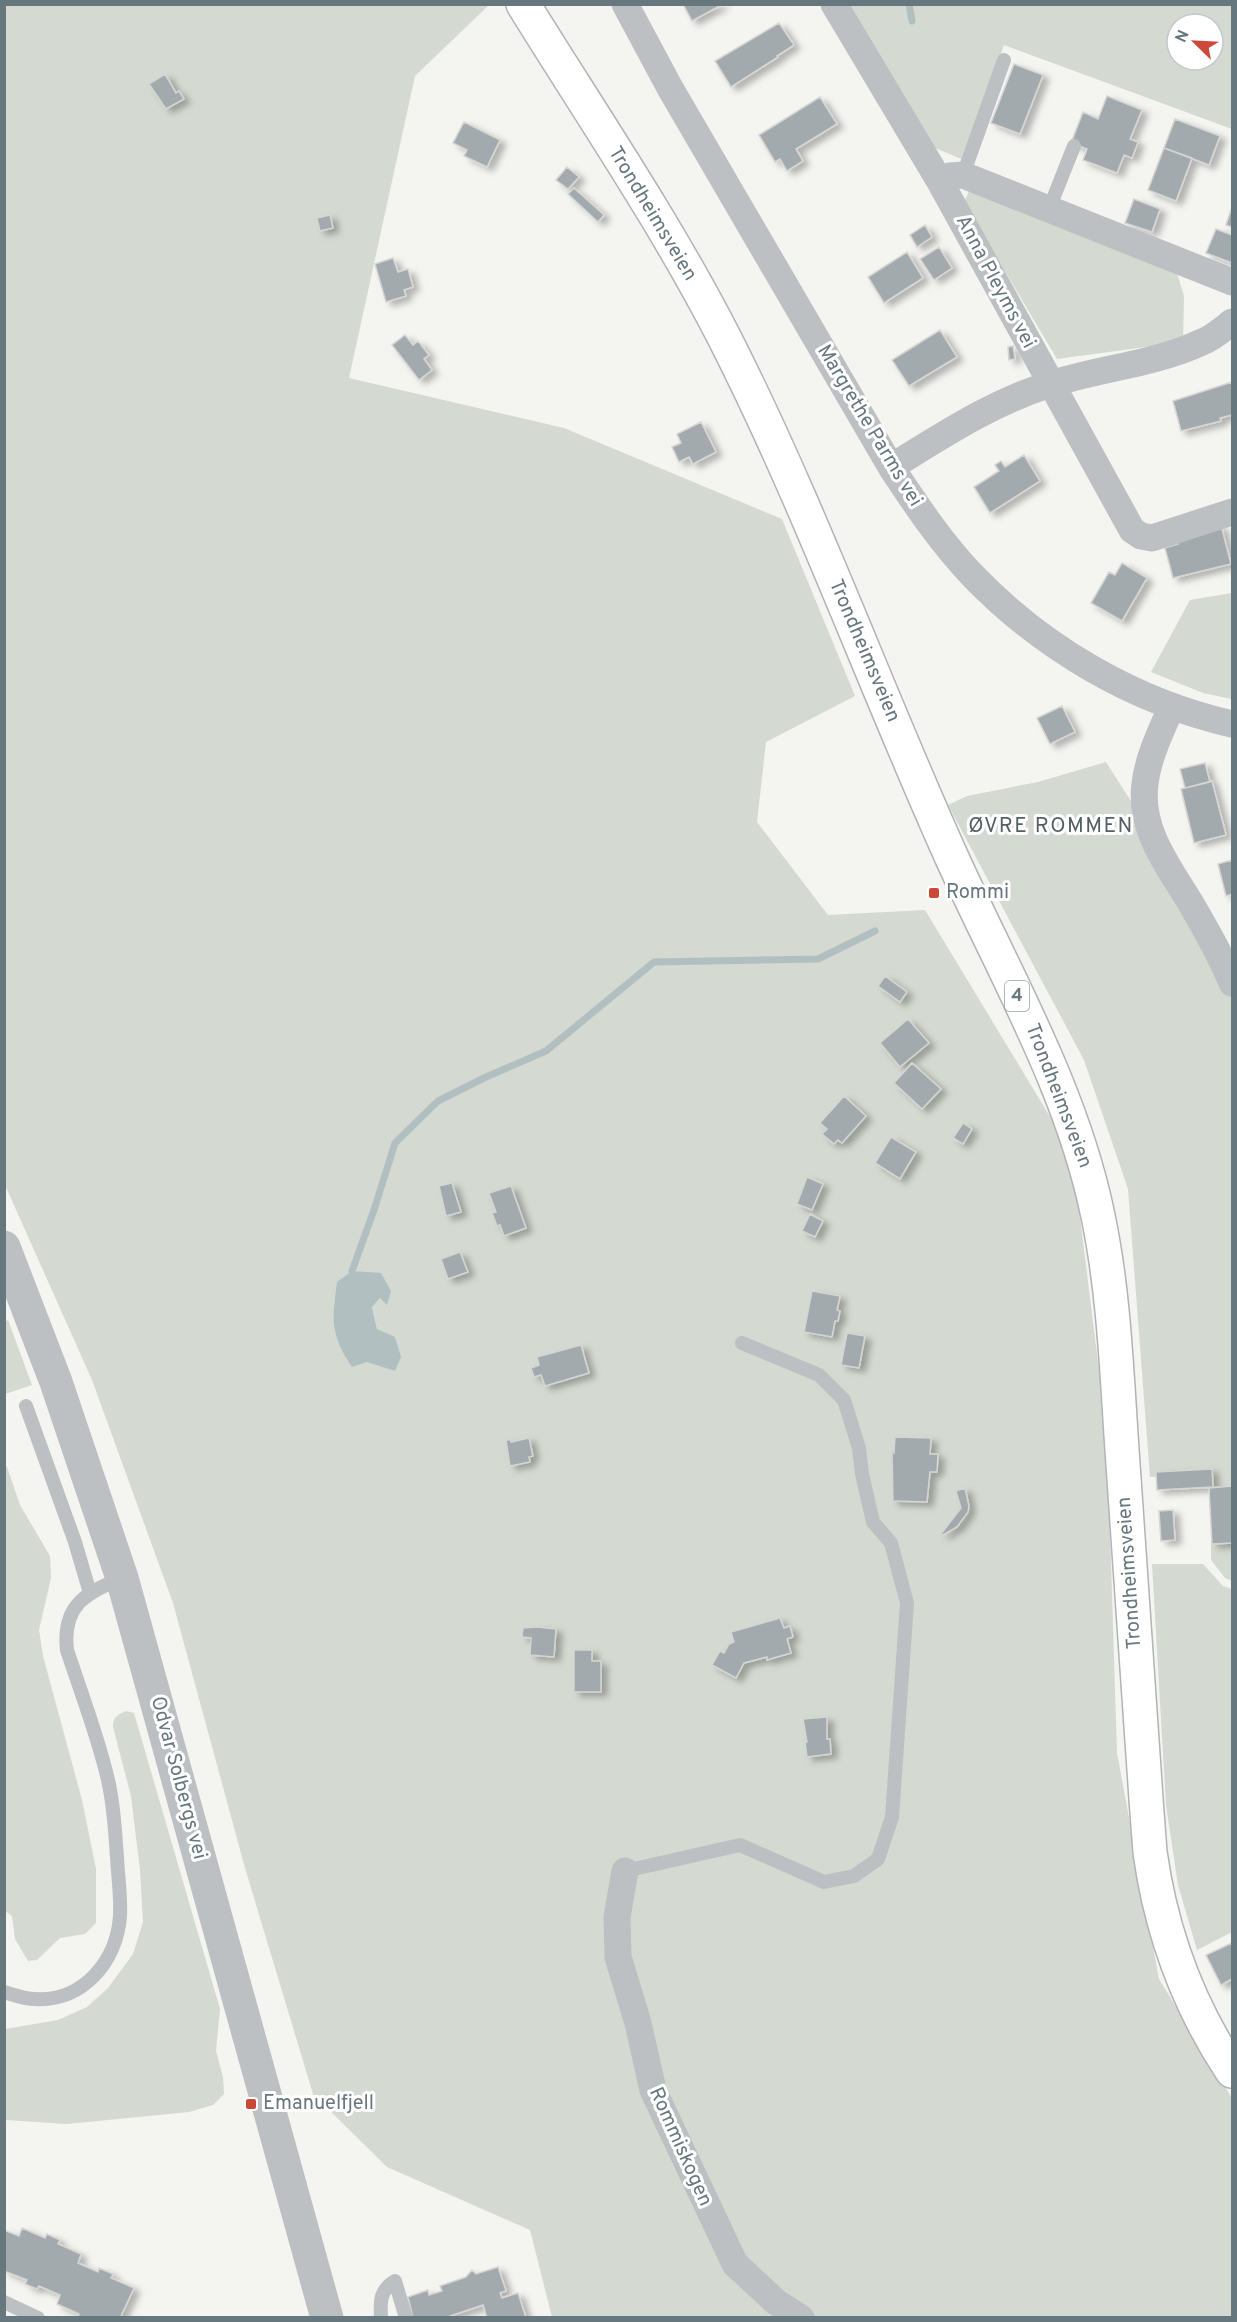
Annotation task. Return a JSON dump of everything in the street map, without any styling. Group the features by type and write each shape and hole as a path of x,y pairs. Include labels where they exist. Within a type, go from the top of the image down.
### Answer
{"highway":[{"name":"Trondheimsveien","path":"523,4 693,282 743,376 802,506 952,858 1059,1088 1088,1174 1105,1256 1115,1356 1150,1852 1155,1887 1172,1947 1196,2008 1233,2071"}],"street":[{"name":"Margrethe Parms vei","path":"625,4 676,98 891,467 936,532 972,575 1000,603 1031,628 1087,666 1114,681 1172,706 1233,724"},
{"name":"Anna Pleyms vei","path":"834,4 951,177 1050,384 1132,530 1142,536 1152,538 1233,512"},
{"path":"951,177 1048,208 1233,282"},
{"path":"891,467 990,408 1050,384 1166,356 1204,342 1233,322"},
{"path":"1172,706 1153,751 1145,786 1145,805 1150,831 1161,856 1190,903 1233,983"},
{"name":"Odvar Solbergs vei","path":"4,1247 56,1382 122,1578 296,2199 327,2318"},
{"name":"Rommiskogen","path":"625,1871 617,1917 618,1957 638,2023 653,2090 735,2264 776,2302 801,2318"}],"lane":[{"path":"951,177 1004,60"},
{"path":"1048,208 1074,146"},
{"path":"625,1871 740,1845 824,1882 854,1876 878,1858 892,1817 907,1602 891,1543 873,1522 862,1474 860,1448 844,1400 819,1375 742,1343"},
{"path":"26,1407 72,1533 90,1593"},
{"path":"4,1992 35,1999 51,1998 81,1988 99,1971 108,1958 118,1926 119,1882 108,1781 66,1641 67,1624 72,1611 90,1593 122,1578"},
{"path":"381,2318 382,2292 395,2281 406,2318"},
{"path":"4,2302 38,2318"}],"shaded area":[{"path":"4,5 489,5 415,76 349,378 564,428 782,519 855,696 766,742 757,822 828,915 925,910 1072,1153 1107,1435 1117,1753 1159,1979 1232,2098 1232,2317 552,2317 530,2230 387,2167 313,2094 245,1868 173,1603 92,1380 5,1185","holes":["352,1271 387,1304 380,1298 372,1306 377,1329 395,1371 367,1361"]},
{"path":"849,5 1232,5 1232,129 1004,45 964,160 930,146"},
{"path":"970,189 1177,273 1184,296 1183,342 1057,359 964,202"},
{"path":"1232,593 1232,699 1203,693 1151,672 1190,600"},
{"path":"1106,762 1150,831 1232,984 1232,1487 1213,1488 1211,1473 1150,1477 1128,1189 1084,1060 948,805 967,796 1038,782"},
{"path":"352,1271 381,1273 391,1291 387,1305 380,1298 372,1307 377,1329 395,1337 401,1357 395,1371 367,1362 352,1367 336,1336 334,1307 337,1282"},
{"path":"8,1320 32,1385 5,1394 4,1322"},
{"path":"5,1465 20,1505 50,1556 51,1578 39,1630 43,1656 82,1800 96,1869 96,1923 85,1934 60,1938 37,1960 28,1961 15,1939 12,1916 4,1910"},
{"path":"1232,1543 1232,1581 1225,1578 1211,1560 1211,1544"},
{"path":"1152,1564 1203,1564 1223,1586 1232,1589 1232,1932 1197,1950 1178,1885 1166,1805"},
{"path":"126,1711 134,1713 220,2009 216,2051 223,2077 224,2094 213,2105 189,2112 67,2124 5,2120 5,2029 58,2020 87,2007 108,1988 133,1954 143,1922 140,1870 131,1796 113,1727 116,1717"}],"building":[{"path":"683,4 723,4 692,21"},
{"path":"779,23 794,45 731,87 715,61"},
{"path":"1014,64 1043,75 1020,134 991,123"},
{"path":"165,74 176,93 179,91 184,99 166,109 149,84"},
{"path":"1107,96 1142,110 1130,139 1138,142 1132,158 1124,155 1117,173 1083,160 1087,149 1071,143 1083,112 1098,119"},
{"path":"820,97 837,124 796,149 803,161 787,171 780,159 775,162 759,135"},
{"path":"1175,119 1220,136 1209,165 1164,148"},
{"path":"464,122 500,140 487,167 464,156 467,150 453,143"},
{"path":"1164,148 1192,158 1176,201 1148,190"},
{"path":"567,167 579,177 568,189 556,180"},
{"path":"574,188 604,215 598,222 568,194"},
{"path":"1134,199 1160,209 1152,232 1125,223"},
{"path":"1232,207 1232,227 1226,225"},
{"path":"330,215 333,228 320,231 317,218"},
{"path":"925,225 932,237 917,247 910,235"},
{"path":"1216,229 1232,235 1232,263 1206,253"},
{"path":"939,247 952,268 934,280 920,259"},
{"path":"907,252 923,278 884,303 868,277"},
{"path":"393,258 398,272 408,269 413,287 404,290 406,296 386,302 375,264"},
{"path":"940,330 957,357 909,386 892,360"},
{"path":"405,335 413,345 418,341 429,355 424,359 432,370 419,380 392,345"},
{"path":"1013,346 1015,359 1009,360 1008,347"},
{"path":"1232,382 1232,415 1220,418 1221,421 1181,431 1173,401"},
{"path":"701,422 716,452 693,464 689,457 679,462 672,447 681,443 677,434"},
{"path":"1024,455 1040,481 990,513 974,487 999,471 995,465 1001,461 1005,467"},
{"path":"1221,525 1231,564 1173,578 1165,548 1178,544 1176,537"},
{"path":"1122,563 1147,578 1122,621 1091,603 1109,572 1115,575"},
{"path":"1062,706 1075,732 1050,744 1037,718"},
{"path":"1205,763 1210,782 1185,788 1180,769"},
{"path":"1212,781 1226,835 1194,843 1181,789"},
{"path":"1232,860 1232,894 1226,896 1218,864"},
{"path":"885,976 907,992 900,1002 878,986"},
{"path":"908,1019 929,1043 900,1067 880,1043"},
{"path":"912,1063 941,1089 922,1109 894,1083"},
{"path":"844,1096 866,1116 842,1143 838,1140 834,1144 822,1134 827,1129 820,1123"},
{"path":"963,1123 972,1129 963,1144 953,1138"},
{"path":"891,1137 916,1152 900,1179 875,1163"},
{"path":"807,1177 823,1184 812,1210 797,1204"},
{"path":"452,1183 461,1212 446,1216 439,1186"},
{"path":"511,1186 526,1228 504,1236 492,1213 496,1212 489,1193"},
{"path":"810,1214 823,1221 815,1237 802,1231"},
{"path":"460,1252 468,1272 448,1279 441,1259"},
{"path":"812,1291 840,1296 837,1310 840,1311 838,1321 835,1321 832,1337 804,1332"},
{"path":"847,1333 865,1336 859,1368 841,1365"},
{"path":"581,1345 589,1373 545,1386 541,1375 534,1377 531,1368 539,1365 537,1357"},
{"path":"895,1437 931,1438 930,1454 938,1454 937,1472 930,1472 927,1502 893,1501 892,1452 894,1453"},
{"path":"529,1438 533,1456 529,1457 530,1462 510,1466 506,1440 511,1440 511,1442"},
{"path":"1212,1469 1213,1487 1157,1490 1156,1472"},
{"path":"1232,1486 1232,1543 1212,1544 1209,1488"},
{"path":"965,1488 968,1512 957,1527 943,1535 941,1534 961,1508 956,1491"},
{"path":"1173,1510 1175,1540 1161,1541 1159,1511"},
{"path":"780,1618 784,1628 790,1626 793,1637 787,1639 791,1653 767,1660 767,1657 744,1663 736,1678 712,1665 720,1651 724,1653 729,1644 734,1642 731,1632"},
{"path":"523,1628 556,1629 554,1657 530,1655 531,1638 522,1637"},
{"path":"574,1650 592,1650 592,1661 601,1661 601,1692 574,1692"},
{"path":"827,1717 827,1739 830,1739 831,1754 807,1757 803,1719"},
{"path":"1232,1943 1232,1979 1221,1985 1206,1955"},
{"path":"22,2228 45,2238 47,2234 60,2240 58,2244 81,2254 78,2263 98,2272 99,2268 113,2274 111,2278 134,2288 120,2318 78,2318 79,2314 57,2304 60,2295 39,2286 37,2289 25,2284 27,2280 4,2271 4,2230 19,2236"},
{"path":"498,2267 506,2291 500,2293 502,2298 518,2293 526,2318 487,2318 483,2305 450,2316 450,2318 413,2318 408,2297 428,2290 429,2295 442,2291 440,2286 466,2277 472,2270 476,2274"}],"waterway":[{"path":"909,4 912,21"},
{"path":"352,1271 395,1143 438,1101 546,1051 654,962 818,959 875,931"}],"place":[{"name":"Rommi","path":"934,893"},
{"name":"Emanuelfjell","path":"251,2104"}],"district":[{"name":"ØVRE ROMMEN","path":"1051,826"}]}
